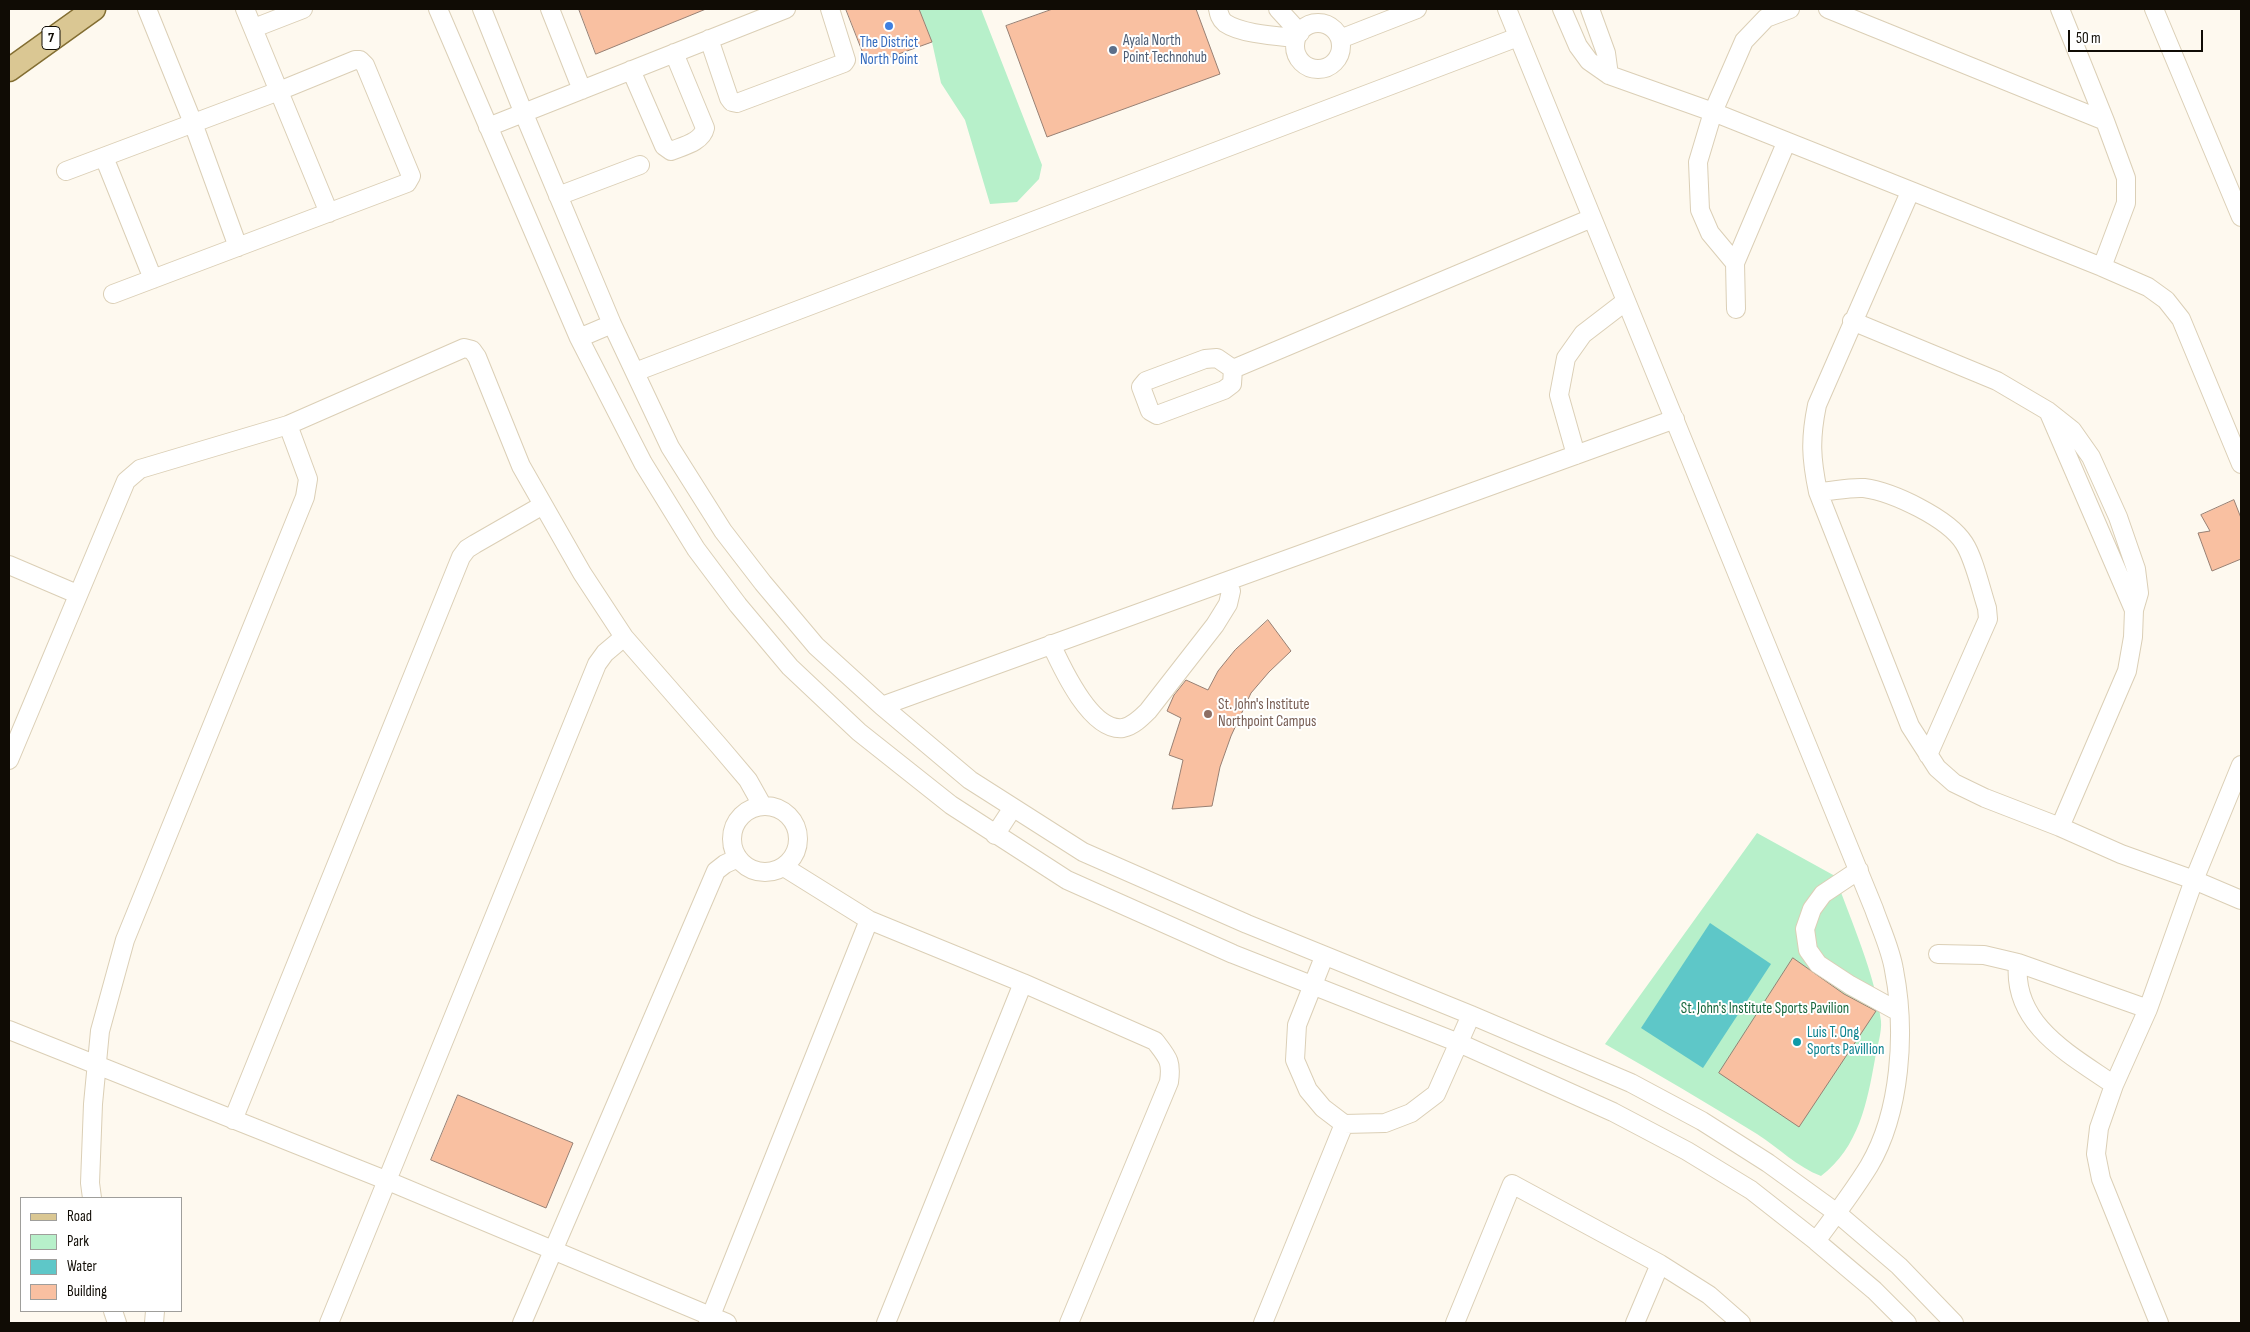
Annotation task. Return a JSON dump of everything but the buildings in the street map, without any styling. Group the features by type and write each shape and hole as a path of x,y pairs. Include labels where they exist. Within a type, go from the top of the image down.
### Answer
{"main road":[{"name":"7","path":"9,70 94,9"}],"street":[{"path":"147,9 193,124 238,247"},
{"path":"245,9 329,213"},
{"path":"254,28 304,9"},
{"path":"438,9 579,338 643,463 696,549 744,612 790,667 859,732 951,805 1067,880 1233,954 1459,1043 1614,1112 1687,1151 1751,1190 1874,1290 1907,1323"},
{"path":"482,9 612,324 670,447 723,531 763,583 816,646 882,706 970,780 1012,809 1083,852 1324,957 1471,1015 1631,1083 1702,1121 1768,1163 1837,1213 1899,1266 1954,1323"},
{"path":"550,9 582,90"},
{"path":"488,127 786,9"},
{"path":"709,38 729,98 732,102 737,103 844,63 846,60 830,9"},
{"path":"1218,9 1221,18 1236,28 1263,34 1298,36"},
{"path":"1278,9 1298,36"},
{"path":"1340,39 1417,9"},
{"path":"1507,9 1859,870 1894,969 1901,1028 1896,1079 1888,1122 1870,1165 1816,1241"},
{"path":"1562,9 1578,46 1589,61 1609,75 1713,112 1786,143 2102,267 2148,287 2166,300 2181,319 2241,464"},
{"path":"1590,9 1606,53 1609,75"},
{"path":"1735,263 1710,233 1700,210 1698,162 1713,112 1744,41 1766,18 1790,9"},
{"path":"1828,9 2105,120"},
{"path":"2060,9 2105,120 2126,178 2126,203 2102,267"},
{"path":"2154,9 2241,217"},
{"path":"1324,24 1331,27 1340,39 1342,46 1337,61 1331,66 1317,69 1303,64 1298,58 1296,51 1298,36 1308,25 1324,24"},
{"path":"635,372 1518,37"},
{"path":"631,70 664,146 670,151 697,140 704,134 705,128 674,53"},
{"path":"66,172 280,91 355,60 360,60 365,65 411,176 407,184 113,294"},
{"path":"1736,309 1735,263 1786,143"},
{"path":"104,157 153,279"},
{"path":"558,196 640,165"},
{"path":"1910,192 1852,321 1817,405 1811,432 1811,460 1818,492 1910,726 1937,768 1954,783 1985,798 2060,827 2121,854 2194,880 2241,900"},
{"path":"1233,369 1592,218"},
{"path":"1576,455 1558,395 1566,358 1583,334 1626,301"},
{"path":"1852,321 1997,381 2048,411 2134,610 2133,637 2127,670 2060,827"},
{"path":"579,338 612,324"},
{"path":"9,760 126,480 140,468 288,425 464,348 472,350 477,357 521,466 582,573 624,637 748,780 762,804"},
{"path":"1217,358 1233,369 1232,384 1224,390 1157,415 1150,411 1141,388 1146,381 1206,359 1217,358"},
{"path":"882,706 1675,420"},
{"path":"92,1197 90,1173 96,1065 100,1032 125,940 305,497 308,479 288,425"},
{"path":"1818,492 1863,488 1879,492 1911,504 1948,526 1965,545 1987,608 1988,619 1928,755"},
{"path":"233,1120 461,558 467,549 543,505"},
{"path":"9,566 77,594"},
{"path":"1051,644 1063,670 1080,697 1102,723 1122,728 1137,722 1148,711 1215,625 1228,604 1231,590 1225,582"},
{"path":"329,1323 598,664 605,653 624,637"},
{"path":"2159,1323 2101,1179 2096,1154 2099,1128 2114,1085 2148,1009 2194,880 2241,765"},
{"path":"762,804 773,805 782,810 794,824 797,836 796,848 792,859 784,867 768,873 754,870 738,858 732,846 731,837 733,830 745,812 762,804"},
{"path":"995,835 1012,809"},
{"path":"522,1323 716,872 725,864 738,858"},
{"path":"784,867 869,920 1023,983 1155,1041 1172,1066 1169,1082 1069,1323"},
{"path":"1859,870 1823,894 1812,910 1805,929 1808,950 1818,964 1850,985 1899,1012"},
{"path":"710,1320 869,920"},
{"path":"1938,954 1984,954 2018,963 2148,1009"},
{"path":"1324,957 1297,1025 1295,1060 1308,1090 1323,1108 1344,1124 1385,1123 1411,1113 1436,1094 1471,1015"},
{"path":"2018,963 2016,980 2023,1002 2034,1022 2051,1041 2114,1085"},
{"path":"886,1323 1023,983"},
{"path":"9,1030 388,1181 552,1250 710,1320 727,1323"},
{"path":"1263,1323 1344,1124"},
{"path":"1455,1323 1512,1184 1660,1264 1708,1295 1741,1323"},
{"path":"1635,1323 1660,1264"}],"green space":[{"path":"919,9 981,9 1042,165 1039,179 1017,202 990,204 965,120 941,83 932,42"},
{"name":"St. John's Institute Sports Pavilion","path":"1757,833 1835,876 1862,948 1878,1003 1881,1030 1864,1108 1853,1138 1834,1164 1821,1176 1804,1168 1738,1122 1605,1044"}],"water":[{"path":"1710,923 1771,964 1703,1068 1641,1028"}],"place":[{"name":"The District North Point","path":"889,26"},
{"name":"Ayala North Point Technohub","path":"1113,50"},
{"name":"St. John's Institute Northpoint Campus","path":"1208,714"},
{"name":"Luis T. Ong Sports Pavillion","path":"1797,1042"}]}
